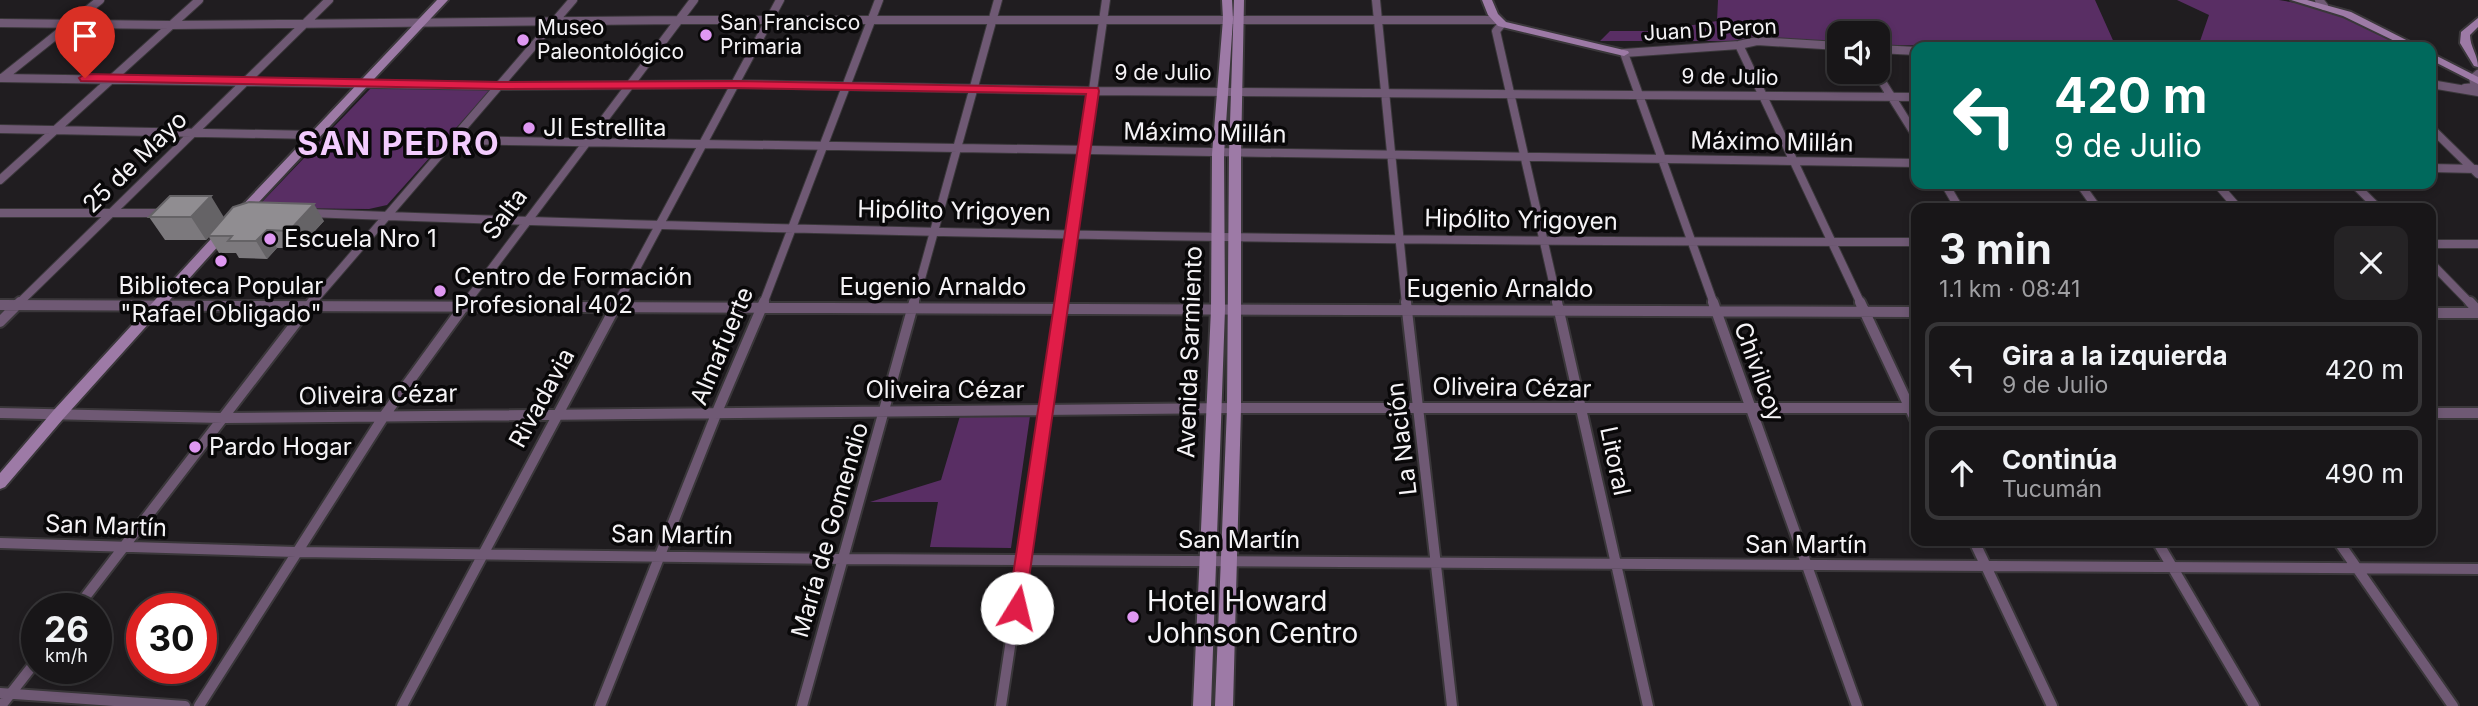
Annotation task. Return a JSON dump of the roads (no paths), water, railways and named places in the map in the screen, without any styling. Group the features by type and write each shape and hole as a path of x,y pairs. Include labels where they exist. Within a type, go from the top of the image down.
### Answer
{"main road":[{"path":"0,483 58,415 243,212 368,83 443,0"},
{"name":"Avenida Sarmiento","path":"1224,706 1234,408 1237,91 1233,19 1227,0"},
{"name":"Avenida Sarmiento","path":"1202,706 1218,309 1218,153 1222,90 1238,0"},
{"path":"1487,0 1499,22 1624,53"},
{"path":"2310,2 2347,14 2404,42"},
{"path":"2477,72 2465,43 2465,34 2478,21"},
{"path":"2436,57 2477,72"},
{"path":"2436,57 2477,72"}],"street":[{"path":"1,78 100,0"},
{"path":"0,180 198,0"},
{"name":"25 de Mayo","path":"0,323 329,0"},
{"path":"88,593 309,306 573,0"},
{"name":"Salta","path":"199,706 384,416 462,306 694,0"},
{"name":"Rivadavia","path":"402,706 481,554 780,0"},
{"name":"Almafuerte","path":"600,706 717,412 762,307 879,0"},
{"name":"María de Gomendio","path":"802,706 998,0"},
{"path":"1002,706 1105,0"},
{"name":"La Nación","path":"1376,0 1384,93 1402,237 1407,310 1452,706"},
{"path":"0,23 170,25 680,20 871,22 1233,19 1499,22"},
{"name":"Litoral","path":"1499,22 1496,32 1512,93 1522,156 1544,239 1648,706"},
{"name":"Juan D Peron","path":"1624,53 1739,45 1757,41 1827,45"},
{"path":"1739,45 1864,311 1911,404"},
{"path":"1890,50 1911,51"},
{"name":"Chivilcoy","path":"1624,53 1857,706"},
{"path":"2461,88 2475,87 2477,72"},
{"name":"9 de Julio","path":"1,78 500,86 734,84 1093,91 1911,97"},
{"path":"1884,84 1911,128"},
{"path":"2436,85 2478,92"},
{"path":"0,130 316,135"},
{"path":"2436,133 2476,170"},
{"name":"Máximo Millán","path":"452,140 1911,163"},
{"path":"2436,168 2476,170"},
{"path":"2221,189 2234,203"},
{"path":"2359,189 2373,203"},
{"path":"0,213 176,213"},
{"name":"Hipólito Yrigoyen","path":"295,213 659,227 1690,242 1911,242"},
{"path":"2436,244 2478,244"},
{"path":"2436,267 2478,312"},
{"name":"Eugenio Arnaldo","path":"0,305 1911,312"},
{"path":"2436,313 2478,312"},
{"name":"Oliveira Cézar","path":"0,413 223,418 1213,408 1911,408"},
{"path":"2436,413 2478,413"},
{"name":"San Martín","path":"0,543 296,552 843,559 1229,560 1438,565 2478,569"},
{"path":"1976,546 2052,706"},
{"path":"2160,546 2254,706"},
{"path":"2342,546 2453,706"},
{"path":"1,706 5,694 21,677"},
{"path":"5,694 185,706"}],"place":[{"name":"San Francisco Primaria","path":"706,35"},
{"name":"Museo Paleontológico","path":"523,40"},
{"name":"JI Estrellita","path":"529,128"},
{"name":"Escuela Nro 1","path":"270,239"},
{"name":"Biblioteca Popular \"Rafael Obligado\"","path":"221,261"},
{"name":"Centro de Formación Profesional 402","path":"440,291"},
{"name":"Pardo Hogar","path":"195,447"},
{"name":"Hotel Howard Johnson Centro","path":"1133,617"}],"district":[{"name":"SAN PEDRO","path":"399,144"}]}
